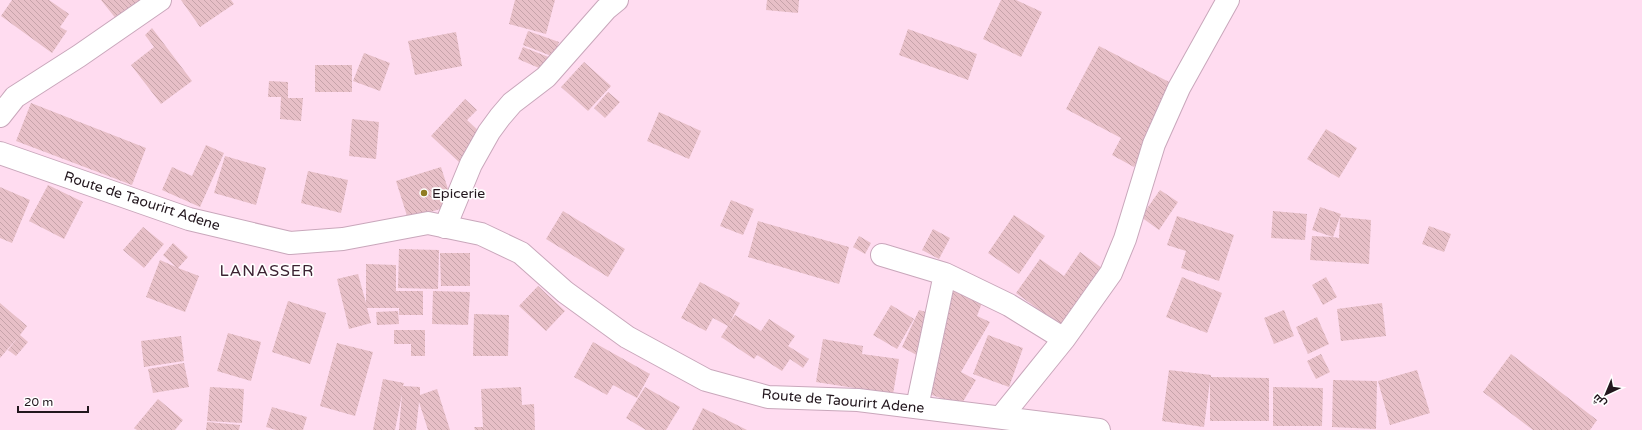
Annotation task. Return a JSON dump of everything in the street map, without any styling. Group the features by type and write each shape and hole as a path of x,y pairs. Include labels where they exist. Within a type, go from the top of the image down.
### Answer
{"street":[{"path":"0,116 15,97 79,56 160,0"},
{"path":"445,227 471,164 489,132 500,117 512,103 546,77 606,9 617,0"},
{"path":"1001,417 1064,339 1112,273 1123,244 1154,144 1179,88 1228,0"},
{"name":"Route de Taourirt Adene","path":"0,153 189,219 290,243 343,239 428,223 481,234 521,253 564,292 627,336 706,380 768,397 858,400 1099,430"},
{"path":"882,255 945,274 1009,305 1064,339"},
{"path":"917,407 945,274"}],"building":[{"path":"12,0 49,0 69,14 60,27 67,31 52,53 1,16"},
{"path":"101,0 142,0 117,20"},
{"path":"181,0 231,0 234,4 200,27"},
{"path":"515,0 555,0 546,34 509,24"},
{"path":"767,0 799,0 798,13 766,10"},
{"path":"1001,0 1016,0 1042,12 1021,57 983,39"},
{"path":"152,28 192,81 161,104 131,65 154,47 145,35"},
{"path":"908,29 977,54 968,80 899,55"},
{"path":"528,31 559,42 554,57 523,45"},
{"path":"456,32 462,66 415,75 408,41"},
{"path":"1099,46 1173,84 1159,117 1134,167 1112,155 1121,138 1066,109"},
{"path":"523,47 551,58 546,71 518,59"},
{"path":"364,53 390,63 380,91 353,81"},
{"path":"584,62 611,86 588,111 561,87"},
{"path":"315,65 352,65 352,92 315,92"},
{"path":"269,81 288,82 288,98 303,98 301,121 280,119 281,97 268,97"},
{"path":"608,92 620,102 605,118 594,108"},
{"path":"465,99 477,110 467,120 483,135 459,162 431,136"},
{"path":"31,103 146,148 132,185 16,141"},
{"path":"659,112 701,131 689,159 647,141"},
{"path":"352,119 379,122 376,159 349,156"},
{"path":"1326,129 1357,148 1339,178 1307,159"},
{"path":"206,145 224,153 200,207 162,190 172,167 192,176"},
{"path":"225,156 266,168 256,205 214,193"},
{"name":"Epicerie","path":"441,167 453,205 408,219 396,181"},
{"path":"308,171 348,180 341,213 301,203"},
{"path":"48,185 83,202 64,239 29,221"},
{"path":"0,187 30,200 12,243 0,238"},
{"path":"1160,190 1178,202 1159,230 1141,217"},
{"path":"731,200 754,209 743,235 720,226"},
{"path":"1320,207 1341,214 1333,237 1312,230"},
{"path":"563,211 625,249 608,277 546,239"},
{"path":"1273,211 1307,214 1305,240 1271,238"},
{"path":"1014,215 1045,236 1019,274 988,253"},
{"path":"1177,216 1234,235 1219,281 1181,268 1186,251 1167,245"},
{"path":"1340,217 1371,220 1369,264 1310,260 1312,236 1339,238"},
{"path":"758,221 849,247 839,284 748,257"},
{"path":"1429,226 1451,234 1444,252 1422,244"},
{"path":"143,227 164,244 144,268 123,250"},
{"path":"933,229 950,238 939,259 922,250"},
{"path":"859,236 871,243 865,254 853,247"},
{"path":"173,243 188,257 178,268 199,276 185,312 146,297 160,260 176,267 163,255"},
{"path":"399,249 439,250 438,289 398,288"},
{"path":"1080,252 1106,271 1067,330 1016,293 1040,259 1064,276"},
{"path":"440,253 470,253 470,286 441,286"},
{"path":"366,264 396,265 396,291 423,291 423,315 399,315 399,308 367,308 371,323 349,329 337,279 358,274 366,303"},
{"path":"1182,277 1222,293 1207,333 1166,317"},
{"path":"1326,277 1337,297 1323,305 1312,285"},
{"path":"700,282 740,303 729,324 735,315 761,331 769,319 795,336 788,346 809,359 803,368 790,359 782,371 757,355 754,359 721,337 728,326 713,318 706,331 681,318"},
{"path":"948,283 983,300 977,316 990,322 961,372 976,380 961,405 929,394"},
{"path":"538,286 565,311 546,331 519,306"},
{"path":"433,291 470,292 468,325 432,324"},
{"path":"288,301 326,313 310,364 272,352"},
{"path":"0,303 27,326 20,335 28,342 16,356 8,350 19,336 0,358"},
{"path":"1382,303 1386,336 1341,341 1337,309"},
{"path":"891,305 914,319 897,349 873,335"},
{"path":"919,310 933,314 922,358 902,347"},
{"path":"1284,310 1294,336 1274,344 1264,318"},
{"path":"398,311 399,324 377,325 376,312"},
{"path":"474,314 509,315 508,356 473,356"},
{"path":"1317,317 1329,344 1308,354 1296,327"},
{"path":"394,330 425,330 425,356 411,356 411,344 394,344"},
{"path":"228,333 261,342 251,381 217,371"},
{"path":"988,335 1023,348 1009,387 973,374"},
{"path":"181,336 184,361 144,367 141,341"},
{"path":"823,339 863,346 862,354 899,359 893,394 816,382"},
{"path":"593,342 650,374 637,398 613,385 607,395 574,377"},
{"path":"337,343 373,352 355,416 320,406"},
{"path":"1321,354 1330,372 1316,379 1307,361"},
{"path":"1511,354 1597,420 1590,430 1533,430 1483,392"},
{"path":"184,363 189,387 153,393 148,369"},
{"path":"1169,370 1211,375 1211,377 1269,378 1269,421 1210,421 1210,381 1204,427 1162,421"},
{"path":"1417,370 1430,413 1390,425 1378,381"},
{"path":"383,379 404,383 403,386 420,387 420,395 437,389 450,430 428,430 419,402 416,430 399,430 402,394 395,430 373,430"},
{"path":"1333,380 1377,381 1376,429 1332,427"},
{"path":"210,387 244,389 242,423 207,421"},
{"path":"521,387 522,405 534,404 535,430 475,430 474,427 483,427 481,389"},
{"path":"645,387 680,407 666,430 646,430 626,418"},
{"path":"1273,387 1323,388 1322,426 1273,426"},
{"path":"158,399 183,420 175,430 137,430 134,428"},
{"path":"272,407 307,417 303,430 276,430 266,427"},
{"path":"703,408 747,430 692,430"},
{"path":"207,422 240,425 239,430 206,430"}],"place":[{"name":"Epicerie","path":"424,193"}],"district":[{"name":"LANASSER","path":"267,271"}]}
